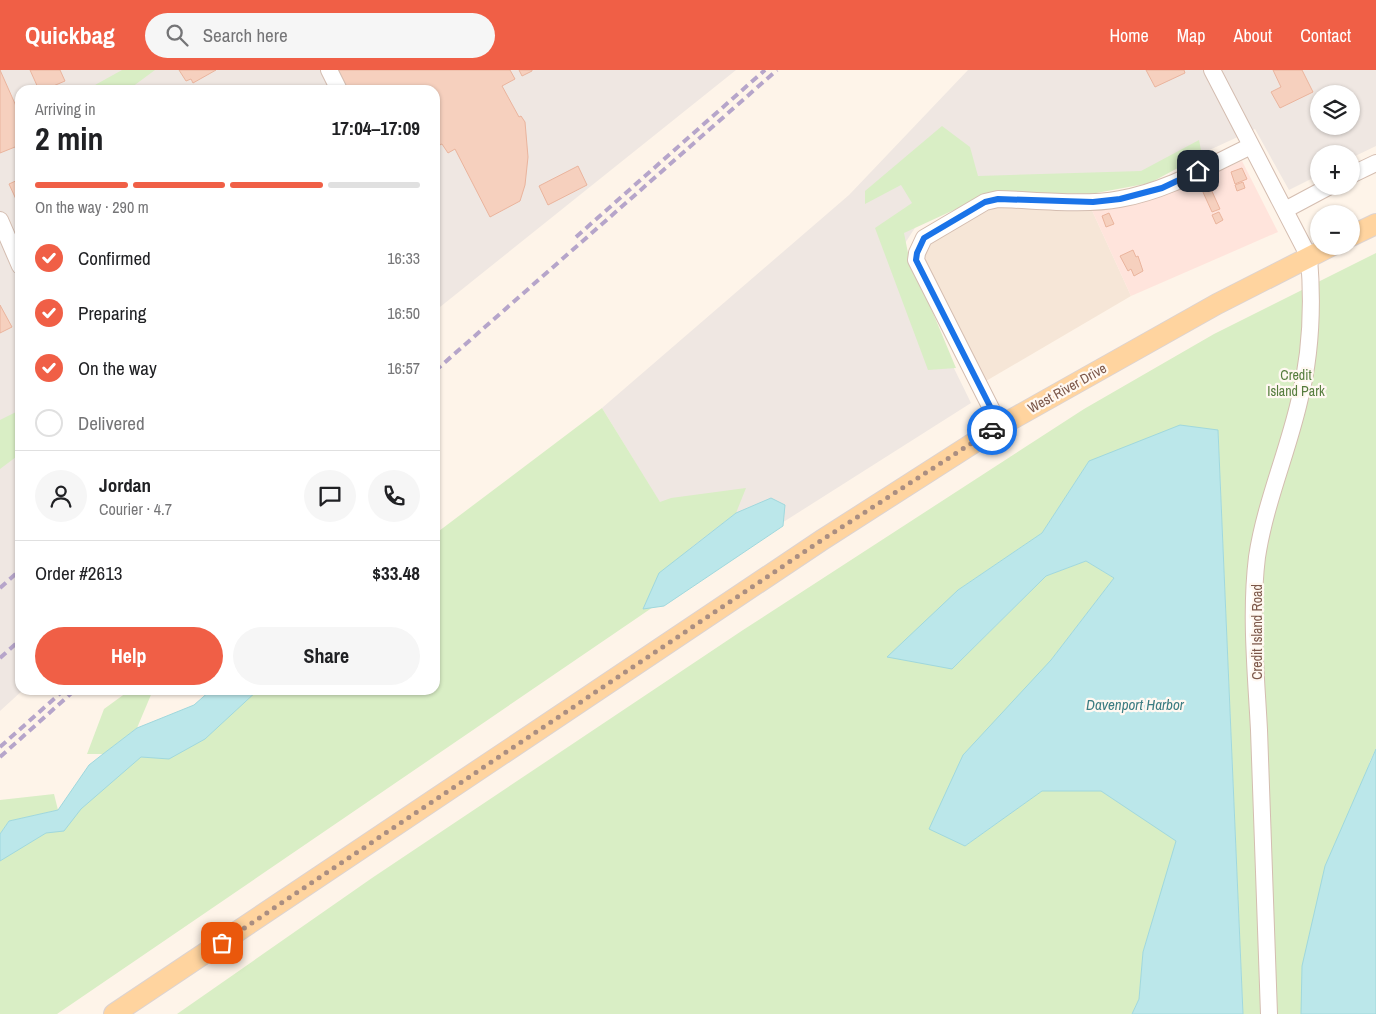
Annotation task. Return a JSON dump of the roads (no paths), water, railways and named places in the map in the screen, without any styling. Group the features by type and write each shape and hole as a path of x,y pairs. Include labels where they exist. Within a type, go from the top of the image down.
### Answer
{"main road":[{"path":"1360,232 1376,224"},
{"name":"West River Drive","path":"114,1014 822,540 1000,426 1217,304 1313,255"}],"street":[{"path":"329,70 337,85"},
{"path":"1212,70 1309,257"},
{"path":"1000,426 916,260 924,238 985,202 998,199 1093,202 1120,199 1162,188 1251,146"},
{"path":"1360,171 1376,163"},
{"path":"1284,210 1313,195"},
{"path":"0,220 15,254"},
{"name":"Credit Island Road","path":"1269,1014 1255,636 1257,558 1276,477 1294,420 1306,370 1311,288 1309,257"}],"water":[{"name":"Davenport Harbor","path":"1180,425 1218,430 1243,1014 1132,1014 1139,999 1143,952 1176,841 1101,791 1042,791 965,846 929,829 963,755 1051,660 1114,578 1086,561 1046,576 952,669 887,657 958,590 1042,533 1089,461"},
{"path":"771,498 785,505 783,526 664,606 643,609 659,573 736,513"},
{"path":"205,695 253,695 205,739 169,759 141,757 81,809 64,831 46,833 0,861 0,834 9,821 58,810 89,765 103,754 137,728 194,705"},
{"path":"1376,749 1376,1014 1301,1014 1302,966 1325,866"}],"railway":[{"path":"576,237 765,70"},
{"path":"440,367 777,70"},
{"path":"0,588 15,574"},
{"path":"0,658 15,644"},
{"path":"0,747 58,695"},
{"path":"0,757 69,695"}],"park label":[{"name":"Credit Island Park","path":"1296,384"}]}
